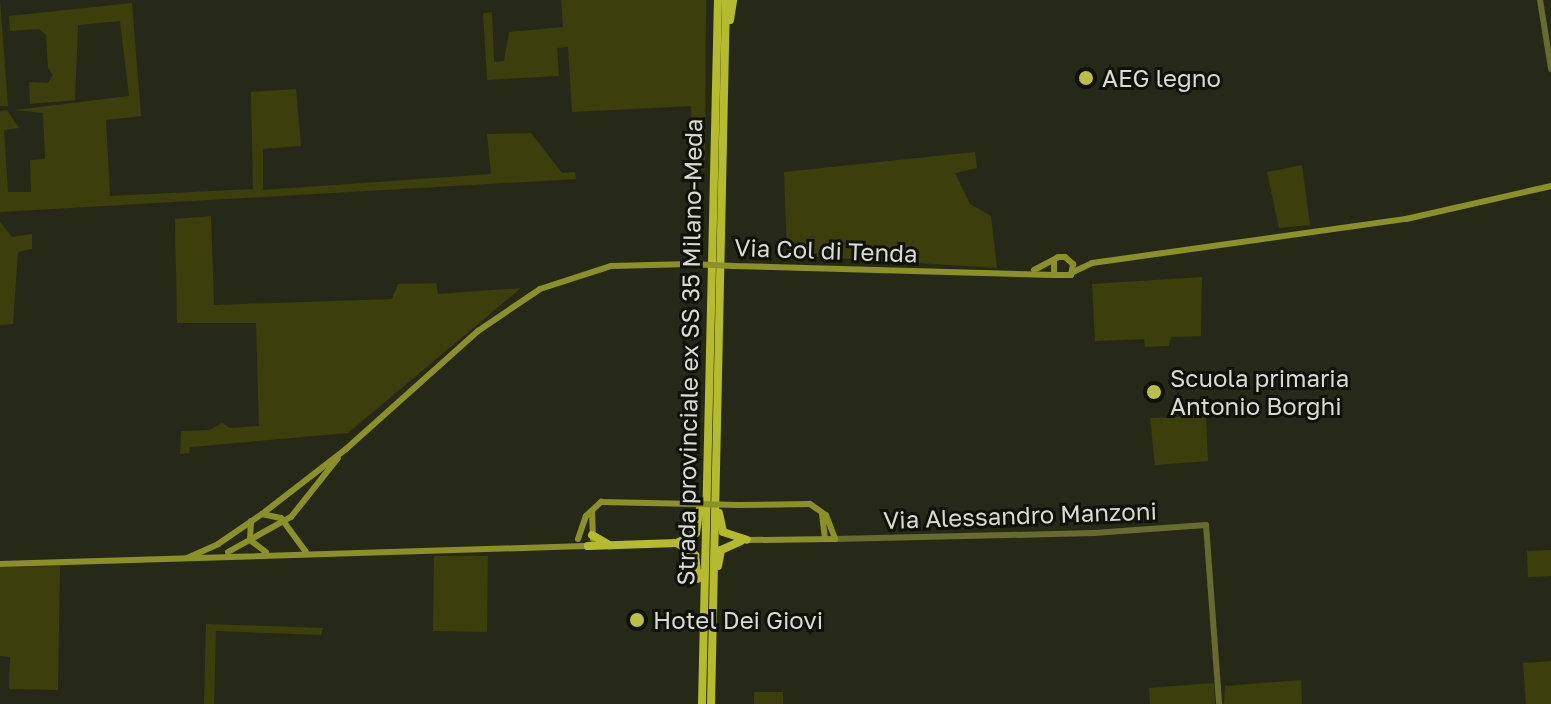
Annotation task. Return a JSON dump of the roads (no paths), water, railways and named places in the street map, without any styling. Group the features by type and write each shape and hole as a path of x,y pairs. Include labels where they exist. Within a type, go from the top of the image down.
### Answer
{"highway":[{"path":"711,0 716,62"},
{"name":"Strada provinciale ex SS 35 Milano-Meda","path":"702,704 718,0"},
{"name":"Strada provinciale ex SS 35 Milano-Meda","path":"711,704 726,0"},
{"path":"725,44 733,0"},
{"path":"715,477 721,529 745,540"},
{"path":"587,546 677,543 696,533 705,486"},
{"path":"592,535 614,546"},
{"path":"712,589 720,552 745,540"},
{"path":"677,543 698,561 703,605"}],"main road":[{"name":"Via Col di Tenda","path":"1031,272 1054,260 1092,263 1406,219 1551,186"},
{"path":"1054,260 1054,275"},
{"path":"1071,260 1073,272"},
{"name":"Via Col di Tenda","path":"187,558 262,514 346,449 478,331 540,289 611,266 691,264 1031,272 1064,278 1092,263"},
{"name":"Via Col di Tenda","path":"216,555 251,542 285,522 346,449"},
{"path":"564,548 579,536 592,508 606,501 810,504 821,511 835,539"},
{"path":"587,546 592,535 592,508"},
{"path":"821,511 825,539"},
{"path":"262,514 285,522 293,541 309,554"},
{"path":"251,521 251,542 274,554"},
{"path":"579,536 592,535"},
{"path":"579,536 587,546"},
{"name":"Via Alessandro Manzoni","path":"745,540 835,539"},
{"path":"0,564 587,546"}],"street":[{"path":"1540,0 1551,69"},
{"name":"Via Alessandro Manzoni","path":"835,539 1094,533 1206,525 1219,704"}],"place":[{"name":"AEG legno","path":"1086,78"},
{"name":"Scuola primaria Antonio Borghi","path":"1154,392"},
{"name":"Hotel Dei Giovi","path":"637,620"}]}
